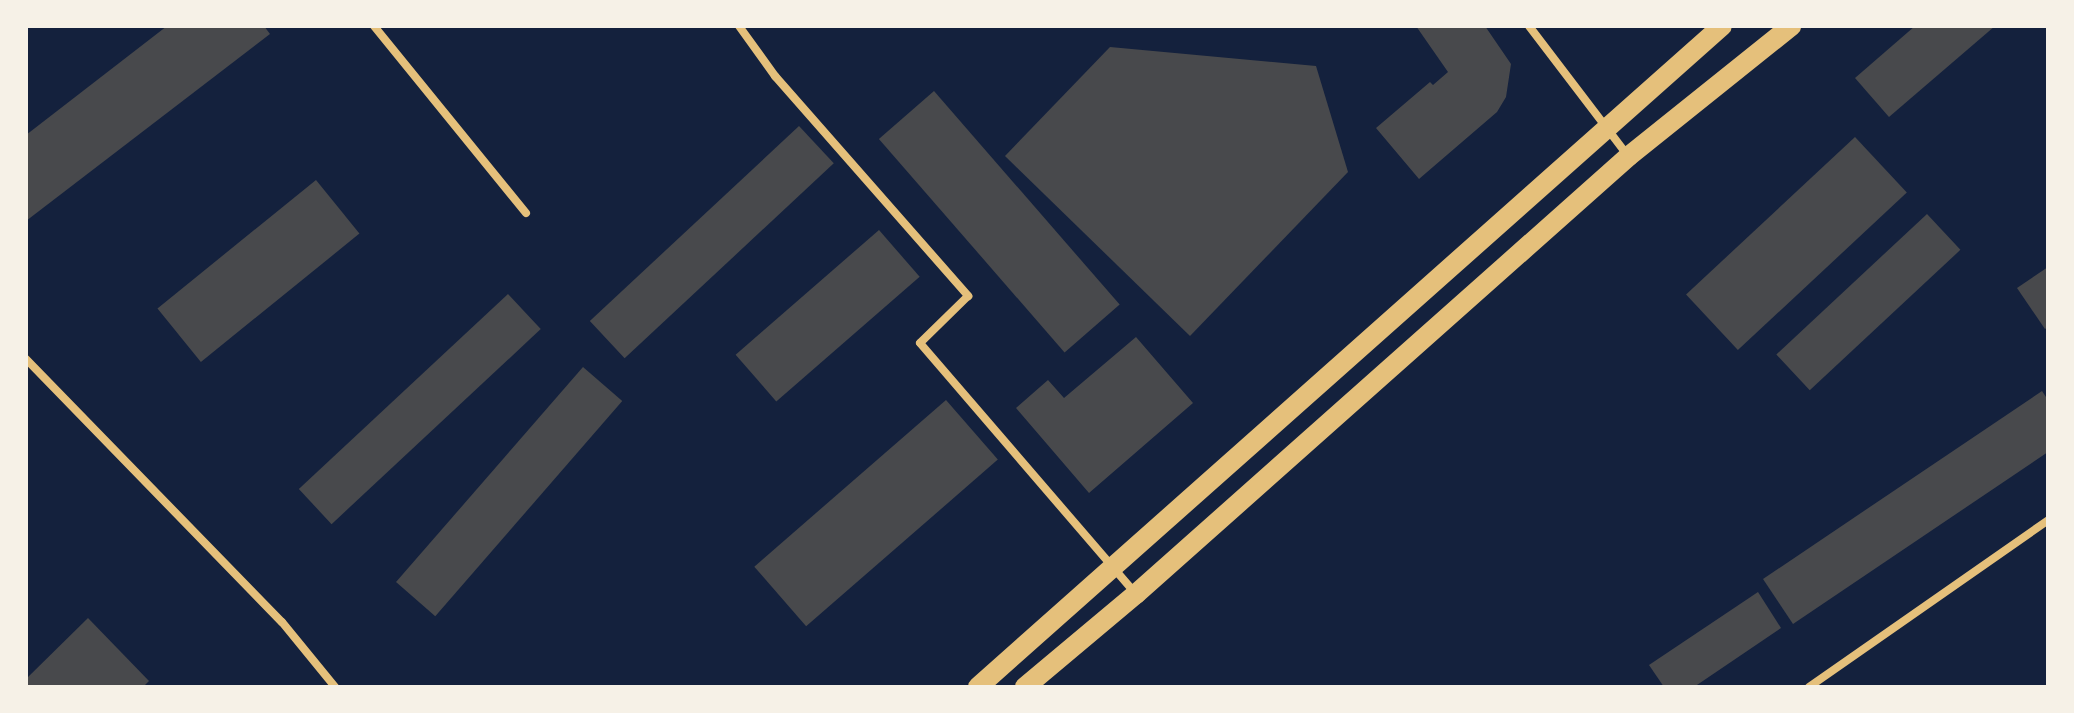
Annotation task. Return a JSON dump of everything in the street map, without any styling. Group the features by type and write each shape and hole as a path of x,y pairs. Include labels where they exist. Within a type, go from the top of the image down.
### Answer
{"main road":[{"path":"978,687 1722,26"},
{"path":"1025,687 1136,594 1629,156 1791,26"}],"street":[{"path":"374,26 526,213"},
{"path":"739,26 775,76 968,296 920,343 1136,594"},
{"path":"1529,26 1629,156"},
{"path":"26,359 282,622 335,687"},
{"path":"1809,687 2048,520"}],"building":[{"path":"167,26 264,26 270,34 26,221 26,135"},
{"path":"1416,26 1485,26 1511,64 1506,97 1497,112 1419,179 1376,128 1430,82 1433,85 1448,72"},
{"path":"1915,26 1995,26 1889,117 1855,78"},
{"path":"1110,47 1316,66 1348,172 1190,336 1005,156"},
{"path":"934,91 1120,305 1065,352 879,139"},
{"path":"799,126 834,163 625,358 590,321"},
{"path":"1855,137 1907,193 1738,350 1686,295"},
{"path":"316,180 359,234 201,362 157,308"},
{"path":"1927,214 1960,250 1810,390 1776,354"},
{"path":"879,230 920,277 776,401 736,355"},
{"path":"2048,267 2048,327 2045,329 2017,288"},
{"path":"508,294 541,329 332,524 299,489"},
{"path":"1136,337 1193,403 1089,493 1016,408 1048,380 1064,398"},
{"path":"583,367 622,401 435,616 396,582"},
{"path":"2042,391 2048,400 2048,452 1793,624 1763,579"},
{"path":"946,400 998,460 806,626 754,567"},
{"path":"1758,592 1781,628 1694,687 1664,687 1649,665"},
{"path":"88,618 149,681 143,687 26,687 26,679"}]}
